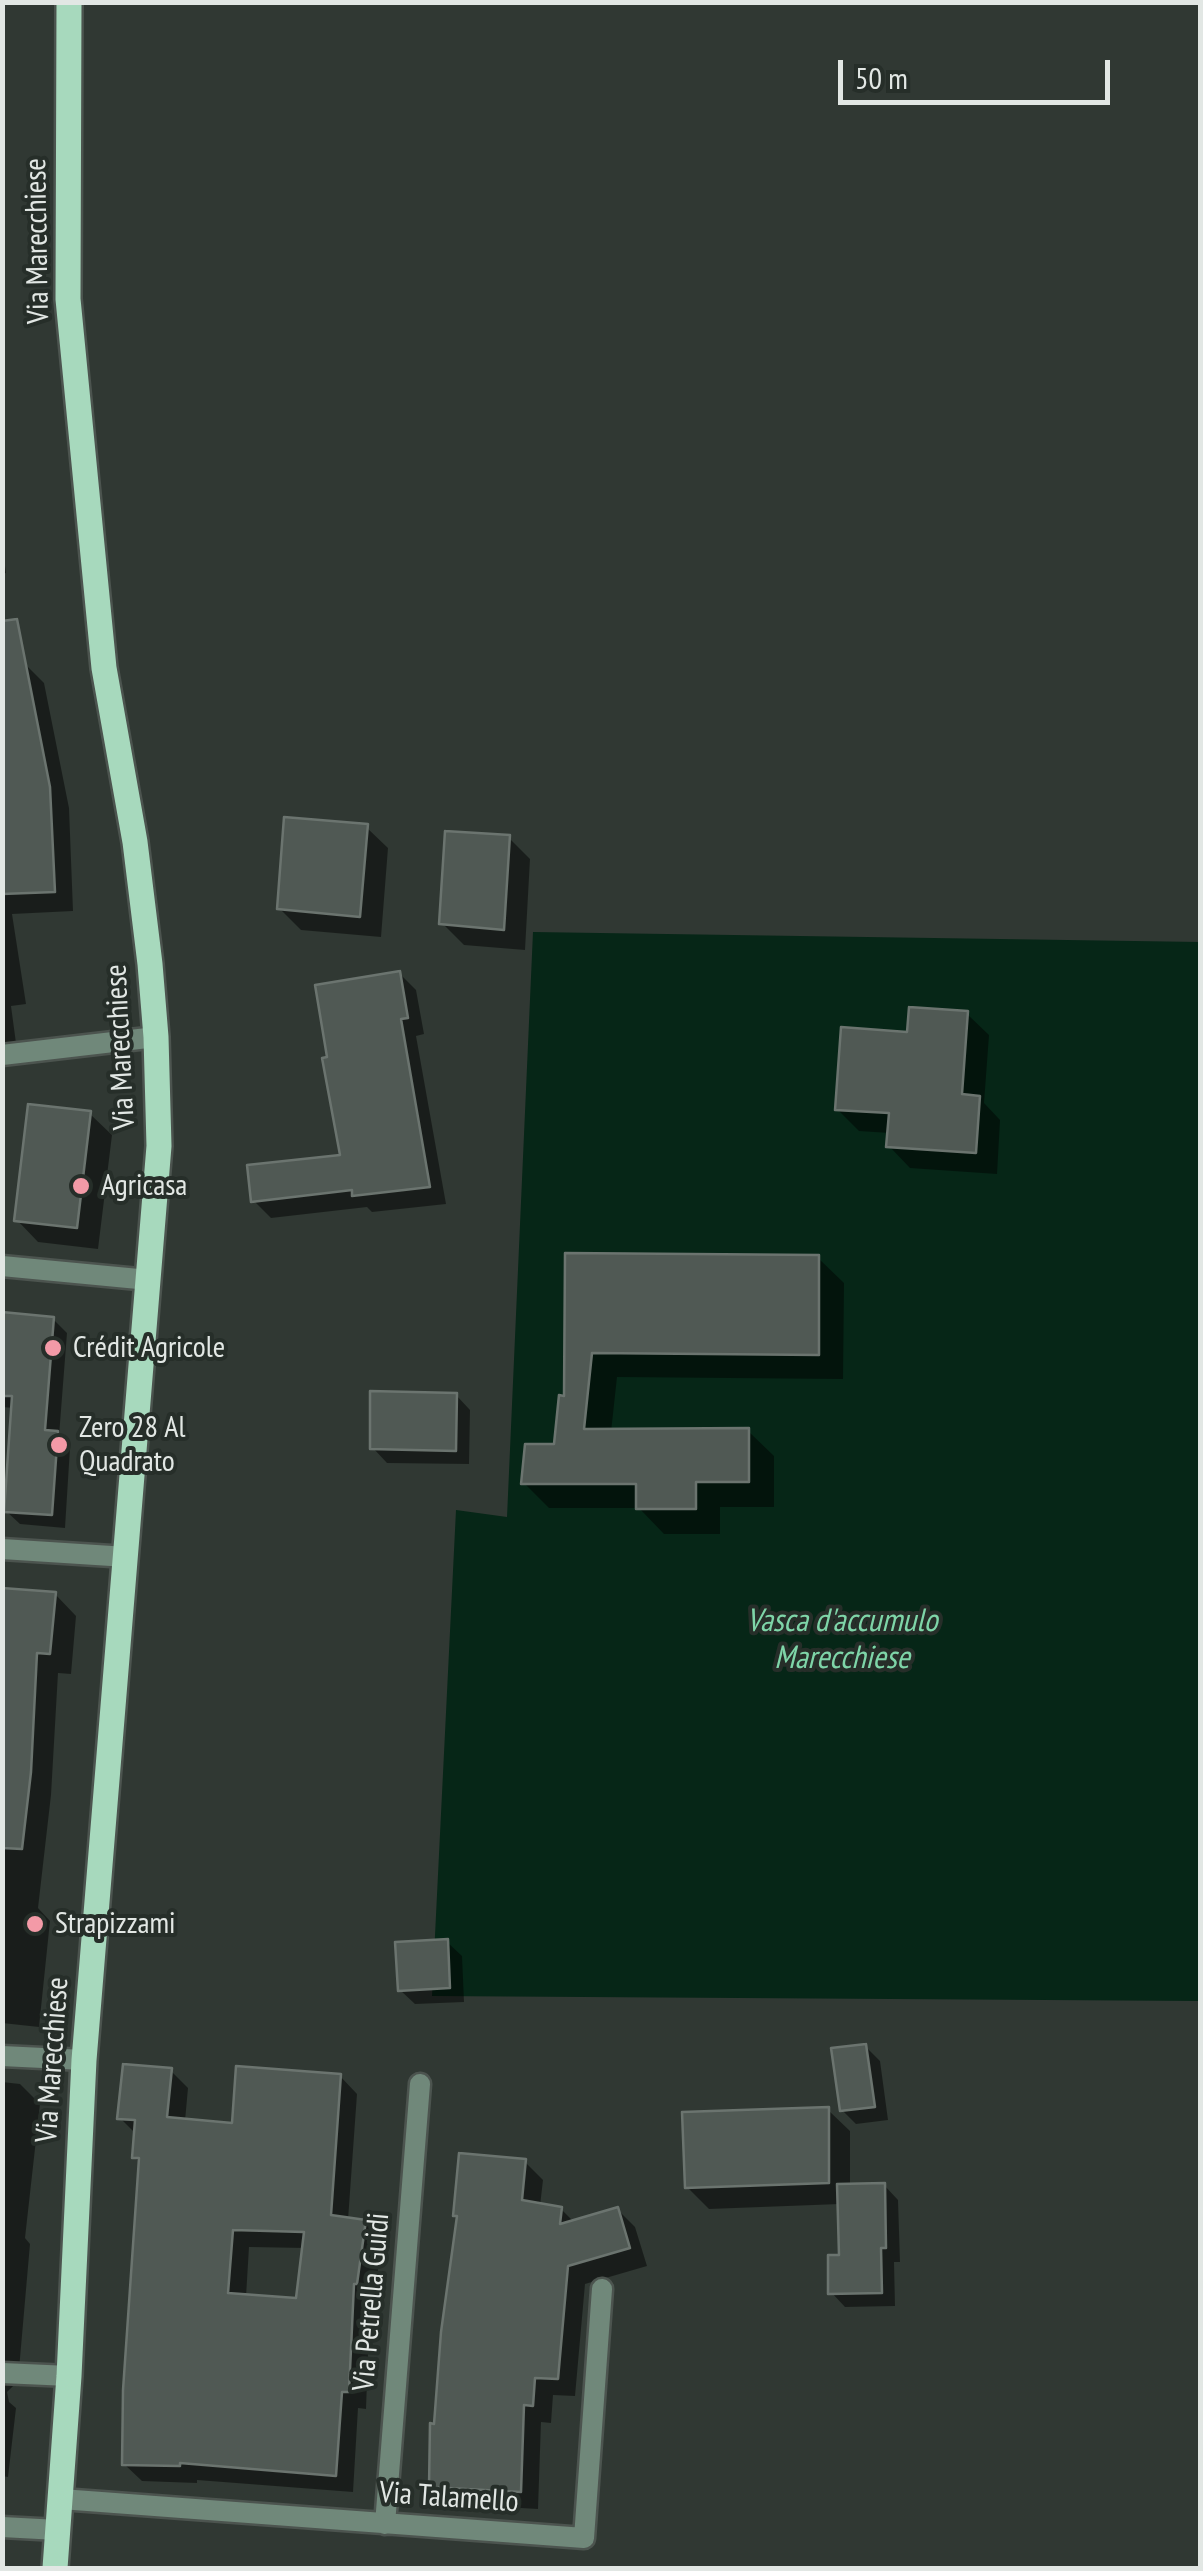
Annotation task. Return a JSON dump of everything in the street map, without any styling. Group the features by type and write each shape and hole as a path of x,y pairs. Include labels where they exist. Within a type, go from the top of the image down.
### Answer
{"main road":[{"name":"Via Marecchiese","path":"55,2568 70,2376 84,2060 159,1146 156,1037 136,842 104,668 68,298 70,2"}],"street":[{"path":"2,1056 156,1037"},
{"path":"2,1266 148,1280"},
{"path":"2,1549 127,1558"},
{"path":"2,2056 84,2060"},
{"name":"Via Petrella Guidi","path":"385,2524 420,2084"},
{"name":"Via Talamello","path":"61,2499 584,2538 602,2289"},
{"path":"2,2373 70,2376"},
{"path":"2,2527 58,2530"}],"water":[{"name":"Vasca d'accumulo Marecchiese","path":"533,932 1200,942 1200,2001 432,1996 456,1510 507,1517"}],"building":[{"path":"17,619 50,787 55,892 2,894 2,621"},
{"path":"284,817 368,824 360,917 277,909"},
{"path":"445,831 510,835 504,930 439,924"},
{"path":"400,971 408,1018 401,1019 430,1187 352,1196 352,1190 251,1202 247,1165 340,1155 322,1058 327,1057 315,985"},
{"path":"909,1007 968,1011 962,1094 980,1096 976,1153 886,1147 889,1113 835,1110 841,1027 907,1032"},
{"path":"28,1104 91,1111 77,1228 14,1221"},
{"path":"565,1253 819,1255 819,1355 592,1353 584,1429 749,1428 749,1482 696,1482 696,1509 636,1509 636,1484 521,1484 525,1444 554,1444 559,1395 564,1396"},
{"path":"2,1312 54,1317 45,1430 58,1431 52,1515 4,1512 12,1396 2,1396"},
{"path":"370,1391 457,1393 456,1451 370,1449"},
{"path":"2,1588 56,1592 50,1654 37,1653 31,1772 22,1849 2,1848"},
{"path":"448,1939 450,1988 398,1991 395,1942"},
{"path":"866,2044 875,2107 840,2111 831,2048"},
{"path":"123,2064 172,2068 167,2117 232,2123 236,2066 341,2074 331,2215 366,2220 354,2284 349,2392 342,2392 336,2476 180,2463 122,2465 123,2390 139,2158 132,2158 135,2120 117,2119","holes":["233,2230 304,2232 296,2298 228,2293"]},
{"path":"829,2107 829,2183 685,2188 682,2112"},
{"path":"459,2153 526,2159 522,2200 562,2207 560,2224 618,2207 630,2248 568,2266 558,2379 535,2378 533,2406 524,2405 521,2492 429,2487 430,2423 434,2424 441,2332 457,2216 453,2216"},
{"path":"885,2183 882,2293 828,2294 828,2255 839,2255 837,2184"}],"place":[{"name":"Agricasa","path":"81,1186"},
{"name":"Crédit Agricole","path":"53,1348"},
{"name":"Zero 28 Al Quadrato","path":"59,1445"},
{"name":"Strapizzami","path":"35,1924"}]}
